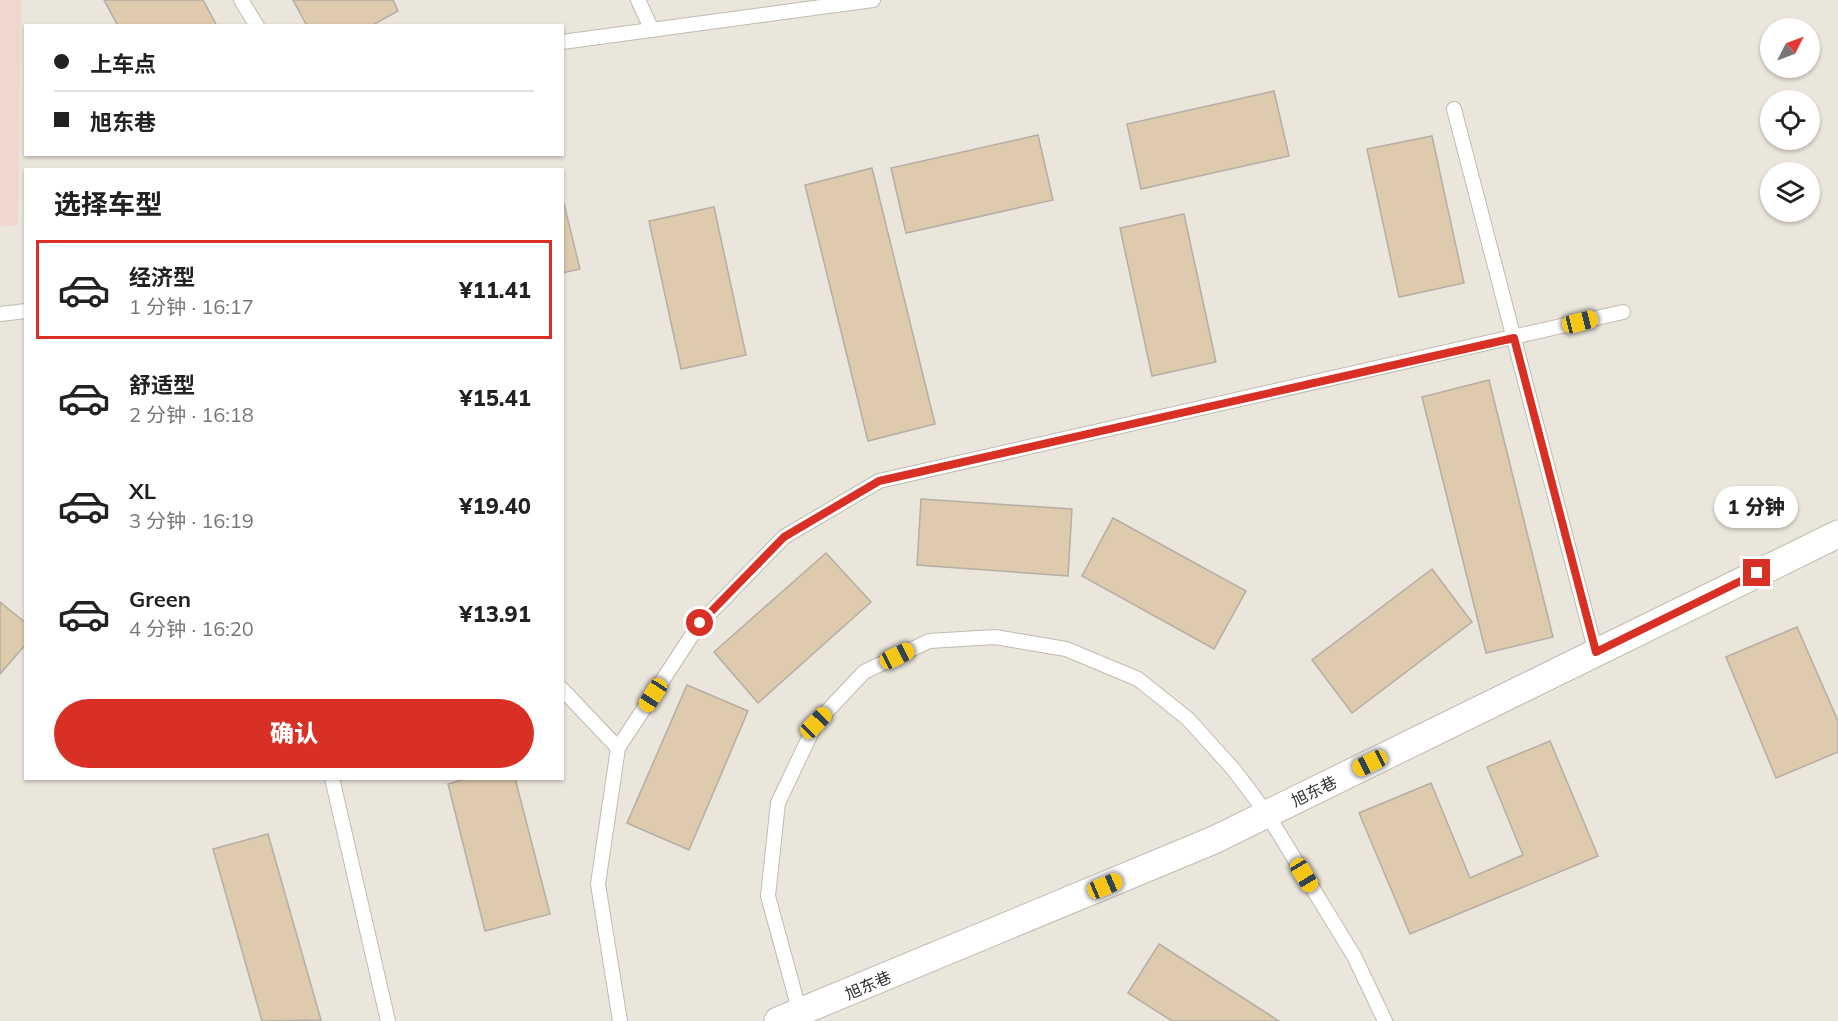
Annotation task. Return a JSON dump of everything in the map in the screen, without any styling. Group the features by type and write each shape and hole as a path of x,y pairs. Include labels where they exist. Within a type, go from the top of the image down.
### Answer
{"street":[{"name":"旭东巷","path":"789,1017 1203,845 1838,534"}],"lane":[{"path":"242,0 256,24"},
{"path":"638,0 652,30"},
{"path":"564,42 873,0"},
{"path":"1454,109 1596,652"},
{"path":"0,314 24,311"},
{"path":"620,1021 598,884 618,748 700,623 784,537 879,481 1623,312"},
{"path":"789,1017 768,897 778,803 816,723 864,672 929,641 995,637 1066,649 1138,679 1188,719 1234,770 1267,813 1354,956 1385,1021"},
{"path":"564,691 618,748"},
{"path":"332,780 388,1021"}],"shaded area":[{"path":"0,0 21,0 18,225 0,227"}],"building":[{"path":"104,0 203,0 216,24 117,24"},
{"path":"293,0 393,0 398,11 375,24 306,24"},
{"path":"1274,91 1289,156 1141,189 1127,124"},
{"path":"1038,135 1053,200 906,233 891,168"},
{"path":"1432,136 1464,283 1399,297 1367,149"},
{"path":"872,168 935,424 868,441 805,185"},
{"path":"564,204 580,269 564,273"},
{"path":"714,207 746,355 681,369 649,221"},
{"path":"1184,214 1216,362 1152,376 1120,228"},
{"path":"1489,380 1553,637 1486,653 1422,397"},
{"path":"921,499 1072,509 1068,576 917,565"},
{"path":"1113,518 1246,591 1214,649 1082,576"},
{"path":"826,553 871,602 758,703 714,652"},
{"path":"1432,569 1472,622 1352,713 1312,660"},
{"path":"0,602 24,621 24,646 0,674"},
{"path":"1797,627 1838,721 1838,752 1776,778 1726,657"},
{"path":"687,685 748,711 689,850 627,823"},
{"path":"1550,741 1598,856 1410,934 1359,813 1431,783 1470,878 1523,855 1487,767"},
{"path":"462,780 516,780 550,914 485,931 448,784"},
{"path":"268,834 321,1020 262,1021 213,849"},
{"path":"1159,944 1279,1021 1172,1021 1128,993"}],"route":[{"path":"700,623 784,537 879,481 1514,338 1596,652 1757,573"}]}
